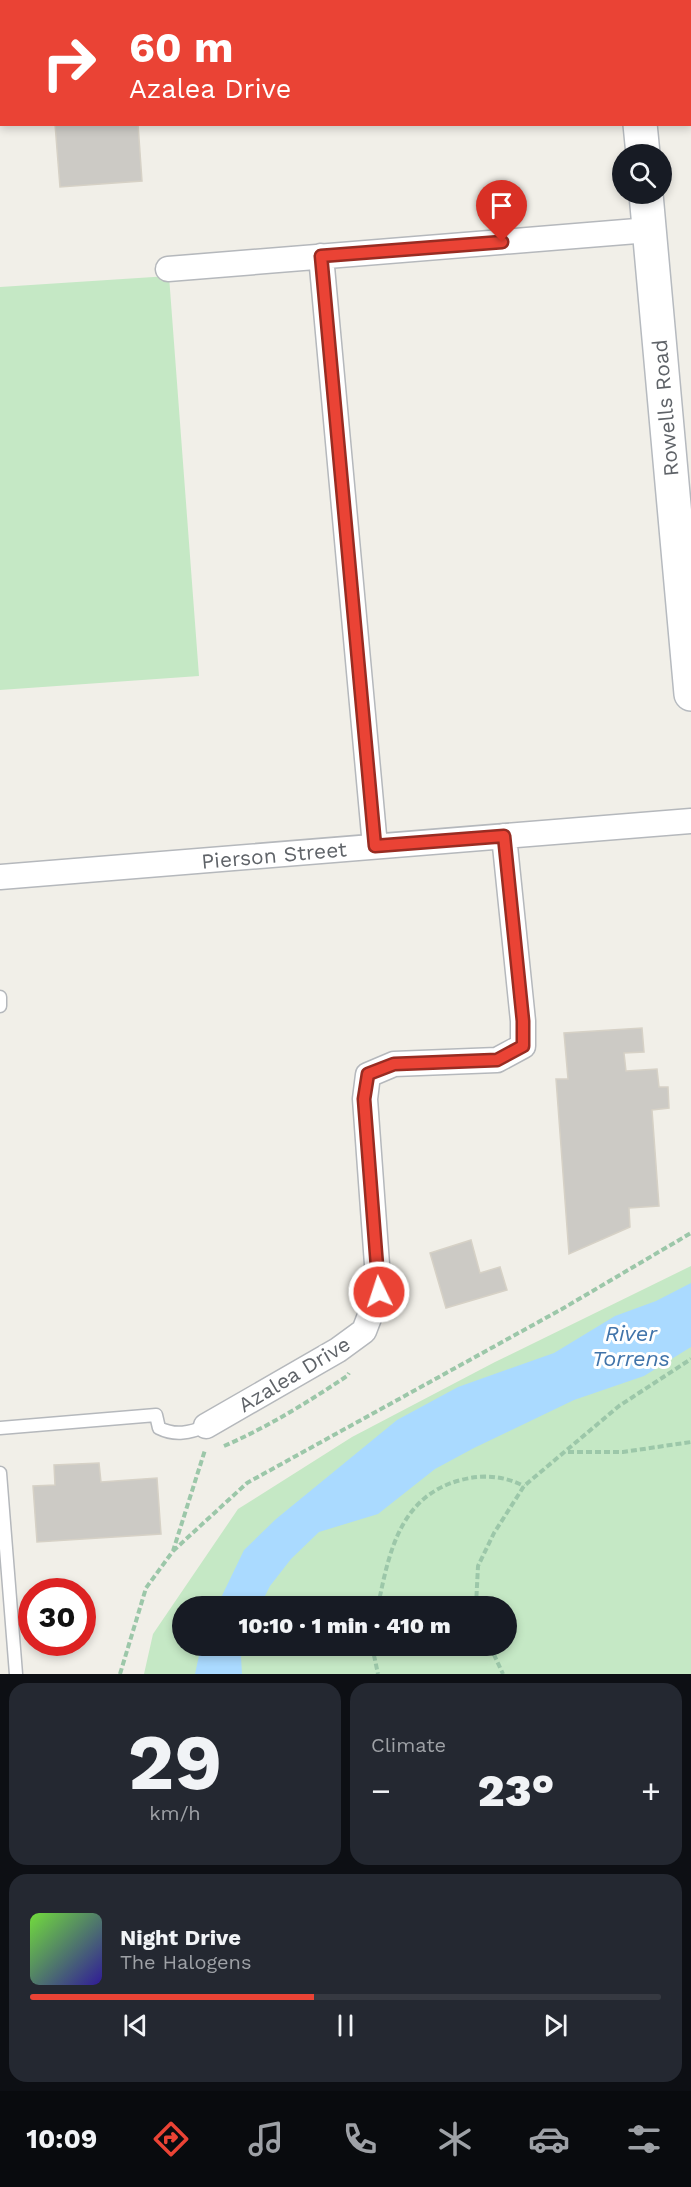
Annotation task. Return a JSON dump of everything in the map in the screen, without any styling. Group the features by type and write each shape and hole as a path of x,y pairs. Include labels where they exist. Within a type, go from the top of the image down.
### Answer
{"main road":[{"path":"640,126 642,144"},
{"name":"Rowells Road","path":"647,204 682,501 691,694"}],"street":[{"path":"168,269 649,230"},
{"path":"321,256 375,846"},
{"name":"Pierson Street","path":"0,877 691,821"},
{"name":"Azalea Drive","path":"206,1425 338,1350 364,1331 379,1292 364,1099 368,1074 394,1064 497,1060 523,1046 504,836"}],"lane":[{"path":"0,997 0,1006"},
{"path":"0,1428 156,1415 159,1428 169,1433 191,1432 206,1425"},
{"path":"0,1473 16,1674"}],"path":[{"path":"120,1674 146,1588 173,1551 247,1483 562,1309 691,1233"},
{"path":"476,1596 478,1566 494,1533 524,1486 619,1406 691,1359"},
{"path":"173,1551 204,1454 206,1425"},
{"path":"567,1452 623,1452 691,1442"},
{"path":"380,1596 396,1535 418,1501 443,1485 473,1477 507,1477 524,1486"},
{"path":"374,1656 378,1674"},
{"path":"495,1656 503,1674"}],"green space":[{"path":"169,276 199,676 0,690 0,287"},
{"path":"691,1266 691,1674 144,1674 153,1634 172,1606 172,1656 517,1656 517,1596 179,1596 238,1509 352,1437 495,1362"}],"water":[{"name":"River Torrens","path":"691,1283 691,1347 644,1376 574,1400 474,1448 435,1469 378,1514 319,1532 291,1559 265,1596 222,1596 244,1550 276,1519 397,1420 458,1387 554,1353 615,1316 656,1301"},
{"path":"199,1656 241,1656 242,1674 195,1674"}],"building":[{"path":"55,126 138,126 142,181 60,187"},
{"path":"642,1028 644,1052 624,1053 626,1071 657,1069 659,1087 668,1087 669,1108 652,1110 659,1206 629,1208 630,1227 569,1254 556,1079 568,1079 564,1033"},
{"path":"471,1240 480,1273 500,1267 507,1290 446,1308 430,1253"},
{"path":"99,1463 101,1482 157,1478 161,1534 37,1542 33,1486 55,1485 54,1465"}],"route":[{"path":"379,1292 364,1099 368,1074 394,1064 497,1060 523,1046 523,1021 504,836 375,846 321,256 502,242"}]}
